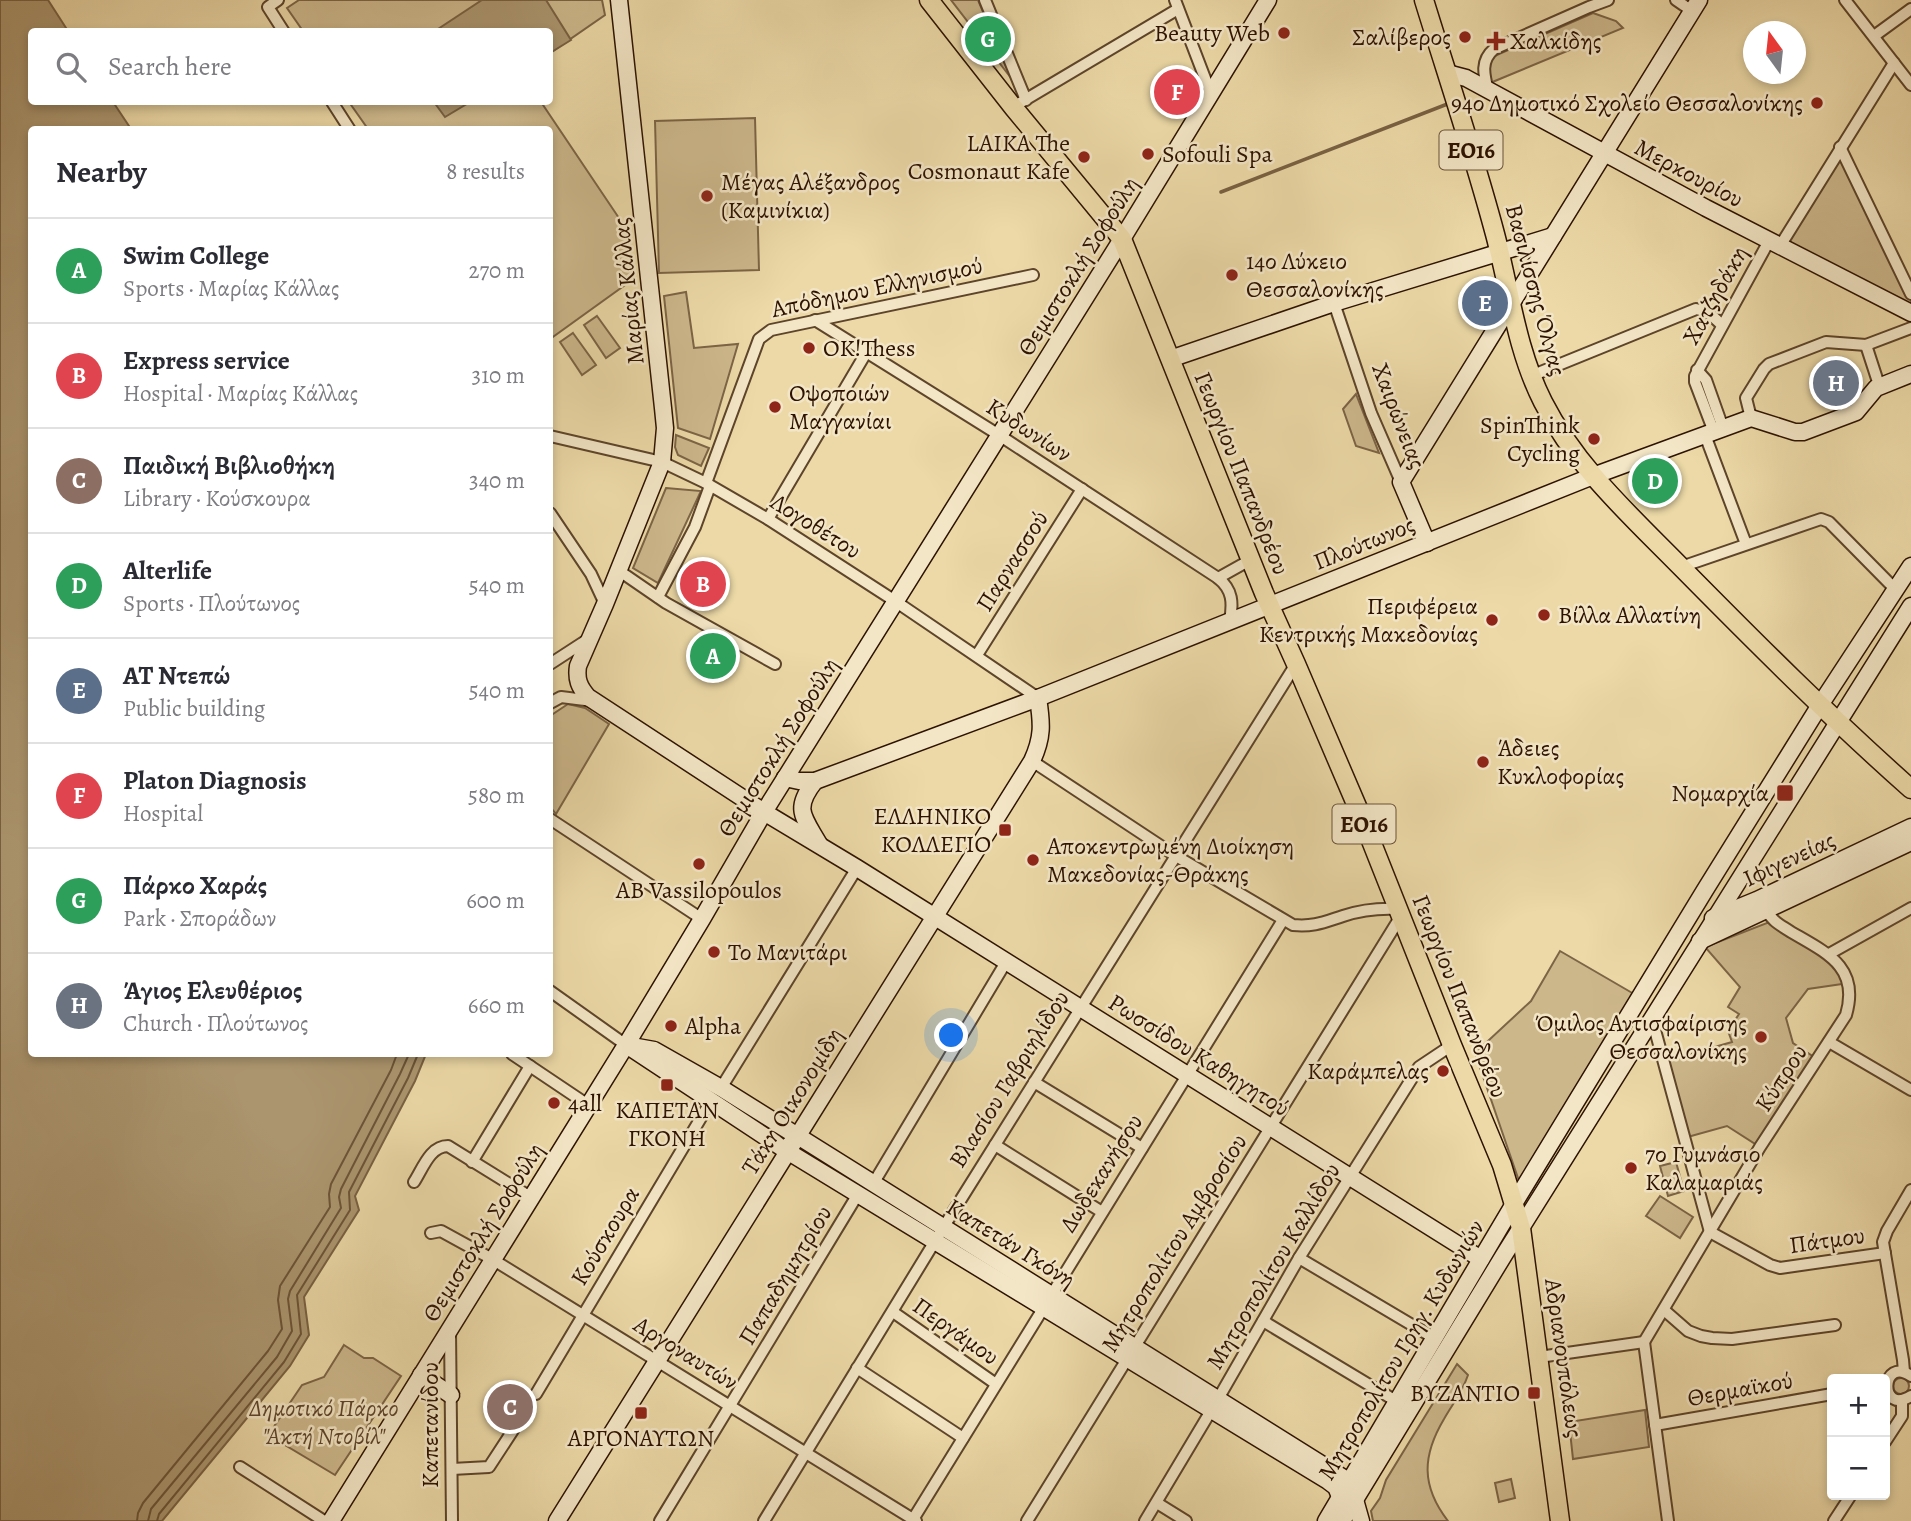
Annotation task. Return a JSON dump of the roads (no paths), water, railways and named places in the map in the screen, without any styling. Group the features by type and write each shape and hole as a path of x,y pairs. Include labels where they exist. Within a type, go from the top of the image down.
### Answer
{"main road":[{"name":"Μαρίας Κάλλας","path":"591,699 579,685 578,666 662,462 665,428 619,0"},
{"name":"Γεωργίου Παπανδρέου","path":"929,0 1020,103 1122,239 1270,605 1362,818 1515,1202"},
{"name":"Θεμιστοκλή Σοφούλη","path":"331,1521 626,1045 764,812 1268,0"},
{"name":"Βασιλίσσης Όλγας","path":"1424,0 1500,252 1522,349 1531,376 1562,436 1593,476 1681,567 1837,722 1911,789"},
{"path":"1401,482 1696,6"},
{"name":"Μερκουρίου","path":"1447,73 1466,78 1911,313"},
{"path":"1170,359 1335,303 1553,236"},
{"path":"1751,418 1800,433 1856,411 1880,385 1911,373"},
{"name":"Πλούτωνος","path":"785,778 815,781 1038,698 1593,476 1751,418"},
{"name":"Χαιρώνειας","path":"1401,482 1427,542"},
{"name":"Μητροπολίτου Γρηγ. Κυδωνιών","path":"1348,1499 1350,1482 1515,1202 1820,705 1911,566"},
{"name":"Μητροπολίτου Γρηγ. Κυδωνιών","path":"1326,1521 1348,1499 1484,1287 1911,606"},
{"name":"Τάκη Οικονομίδη","path":"557,1521 1032,761 1041,735 1042,721 1038,698"},
{"path":"591,699 764,812"},
{"path":"815,781 806,793 802,811 805,821 821,846"},
{"name":"Ρωσσίδου Καθηγητού","path":"764,812 1481,1259"},
{"name":"Ιφιγενείας","path":"1684,925 1716,917 1756,900 1911,827"},
{"name":"Ιφιγενείας","path":"1700,941 1911,842"},
{"name":"Καπετάν Γκόνη","path":"626,1045 796,1136 873,1184 939,1234 1214,1405 1336,1486 1348,1499 1350,1519"},
{"name":"Καπετάν Γκόνη","path":"716,1095 787,1151 858,1194 939,1234"},
{"name":"Αδριανουπόλεως","path":"1515,1202 1521,1228 1560,1521"},
{"path":"421,1375 451,1395"},
{"name":"Καπετάν Γκόνη","path":"1214,1405 1350,1482"}],"street":[{"path":"278,0 268,7 281,28"},
{"path":"985,0 1020,103 1176,4 1211,94"},
{"path":"1488,91 1484,64 1490,52 1588,3 1608,0"},
{"path":"1676,0 1696,6"},
{"path":"1845,0 1911,85"},
{"path":"1874,36 1911,9"},
{"name":"Χατζηδάκη","path":"1746,544 1714,432 1694,380 1697,370 1774,243 1894,63"},
{"path":"334,105 347,126"},
{"path":"1840,147 1911,294"},
{"name":"Απόδημου Ελληνισμού","path":"708,484 759,339 771,330 1033,275"},
{"name":"Χαιρώνειας","path":"1335,303 1371,413 1401,482"},
{"path":"1531,376 1696,309 1709,312 1723,325"},
{"name":"Κυδωνίων","path":"815,320 999,435 1218,578"},
{"path":"1751,418 1746,398 1767,365 1826,342 1866,345 1911,328"},
{"path":"1866,345 1880,385"},
{"path":"768,519 866,353"},
{"name":"Λογοθέτου","path":"553,437 662,462 708,484 768,519 895,601 1038,698"},
{"path":"658,597 695,527 708,484"},
{"name":"Παρνασσού","path":"977,655 1082,489"},
{"path":"553,517 592,574 605,604"},
{"path":"1681,567 1817,519 1825,520 1896,590"},
{"path":"1230,621 1233,601 1228,589 1218,578 1252,559"},
{"path":"618,570 658,597 775,664"},
{"path":"553,662 590,638"},
{"name":"Βλασίου Γαβριηλίδου","path":"764,1521 939,1234 1296,664"},
{"path":"553,701 561,697 591,699"},
{"path":"1032,761 1176,856 1293,925 1309,927 1382,908 1400,913"},
{"path":"553,821 702,919"},
{"name":"Κούσκουρα","path":"536,1394 582,1314 856,868"},
{"path":"1829,954 1911,908"},
{"name":"Κύπρου","path":"1644,1342 1760,1147 1846,1015 1850,1003 1849,983 1841,965 1829,954 1772,920 1767,910"},
{"name":"Μητροπολίτου Αμβροσίου","path":"1027,1521 1400,913"},
{"name":"Δωδεκανήσου","path":"914,1520 1283,920"},
{"path":"873,1184 1006,962"},
{"name":"Καπετάν Γκόνη","path":"553,993 626,1045"},
{"path":"1652,1019 1710,1232"},
{"path":"1829,1042 1911,1090"},
{"name":"Μητροπολίτου Καλλίδου","path":"1145,1521 1299,1258 1419,1067 1452,1045"},
{"path":"516,1057 588,1105"},
{"path":"472,1162 530,1066"},
{"path":"1034,1082 1142,1148"},
{"path":"995,1145 1102,1212"},
{"path":"414,1182 432,1152 448,1146 532,1198"},
{"path":"1907,1374 1884,1236 1911,1190"},
{"name":"Παπαδημητρίου","path":"660,1521 858,1194"},
{"name":"Αργοναυτών","path":"431,1233 442,1230 492,1259 914,1520"},
{"name":"Πάτμου","path":"1710,1232 1780,1268 1885,1254"},
{"path":"1299,1258 1434,1338"},
{"path":"1664,1310 1688,1331 1712,1338 1732,1339 1835,1325"},
{"name":"Περγάμου","path":"892,1312 996,1384"},
{"path":"1263,1321 1396,1401"},
{"name":"Καπετανίδου","path":"450,1328 452,1521"},
{"path":"1539,1357 1644,1342 1668,1521"},
{"path":"857,1368 963,1438"},
{"path":"1890,1376 1898,1371 1907,1374"},
{"name":"Θερμαϊκού","path":"1655,1425 1827,1395"},
{"path":"1889,1437 1902,1416 1907,1398 1894,1398 1890,1395"},
{"path":"452,1469 489,1467 519,1421"},
{"path":"240,1467 324,1521"},
{"path":"1834,1521 1848,1500"},
{"path":"1157,1503 1186,1521"}],"water":[{"path":"0,0 48,0 66,28 28,28 28,105 115,105 129,126 28,126 28,1057 425,1057 355,1196 359,1210 304,1297 309,1335 290,1366 162,1521 0,1521"},
{"path":"482,0 546,0 571,40 553,51 553,28 440,28"},
{"path":"436,105 465,105 445,117"}],"waterway":[{"path":"1221,192 1450,103"}],"place":[{"name":"Beauty Web","path":"1284,33"},
{"name":"Σαλίβερος","path":"1465,37"},
{"name":"Πάρκο Χαράς","path":"988,39"},
{"name":"Χαλκίδης","path":"1496,41"},
{"name":"Platon Diagnosis","path":"1177,92"},
{"name":"94ο Δημοτικό Σχολείο Θεσσαλονίκης","path":"1817,103"},
{"name":"Sofouli Spa","path":"1148,154"},
{"name":"LAIKA The Cosmonaut Kafe","path":"1084,157"},
{"name":"Μέγας Αλέξανδρος (Καμινίκια)","path":"707,196"},
{"name":"14ο Λύκειο Θεσσαλονίκης","path":"1232,275"},
{"name":"ΑΤ Ντεπώ","path":"1485,303"},
{"name":"OK!Thess","path":"809,348"},
{"name":"Άγιος Ελευθέριος","path":"1836,383"},
{"name":"Οψοποιών Μαγγανίαι","path":"775,407"},
{"name":"SpinThink Cycling","path":"1594,439"},
{"name":"Alterlife","path":"1655,481"},
{"name":"Express service","path":"703,584"},
{"name":"Βίλλα Αλλατίνη","path":"1544,615"},
{"name":"Περιφέρεια Κεντρικής Μακεδονίας","path":"1492,620"},
{"name":"Swim College","path":"713,656"},
{"name":"Άδειες Κυκλοφορίας","path":"1483,762"},
{"name":"Νομαρχία","path":"1785,793"},
{"name":"ΕΛΛΗΝΙΚΟ ΚΟΛΛΕΓΙΟ","path":"1005,830"},
{"name":"Αποκεντρωμένη Διοίκηση Μακεδονίας-Θράκης","path":"1033,860"},
{"name":"AB Vassilopoulos","path":"699,864"},
{"name":"Το Μανιτάρι","path":"714,952"},
{"name":"Alpha","path":"671,1026"},
{"name":"Όμιλος Αντισφαίρισης Θεσσαλονίκης","path":"1761,1037"},
{"name":"Καράμπελας","path":"1443,1071"},
{"name":"ΚΑΠΕΤΑΝ ΓΚΟΝΗ","path":"667,1085"},
{"name":"4all","path":"554,1103"},
{"name":"7ο Γυμνάσιο Καλαμαριάς","path":"1631,1168"},
{"name":"ΒΥΖΑΝΤΙΟ","path":"1534,1393"},
{"name":"Παιδική Βιβλιοθήκη","path":"510,1407"},
{"name":"ΑΡΓΟΝΑΥΤΩΝ","path":"641,1413"}],"park label":[{"name":"Δημοτικό Πάρκο \"Ακτή Ντοβίλ\"","path":"324,1422"}]}
